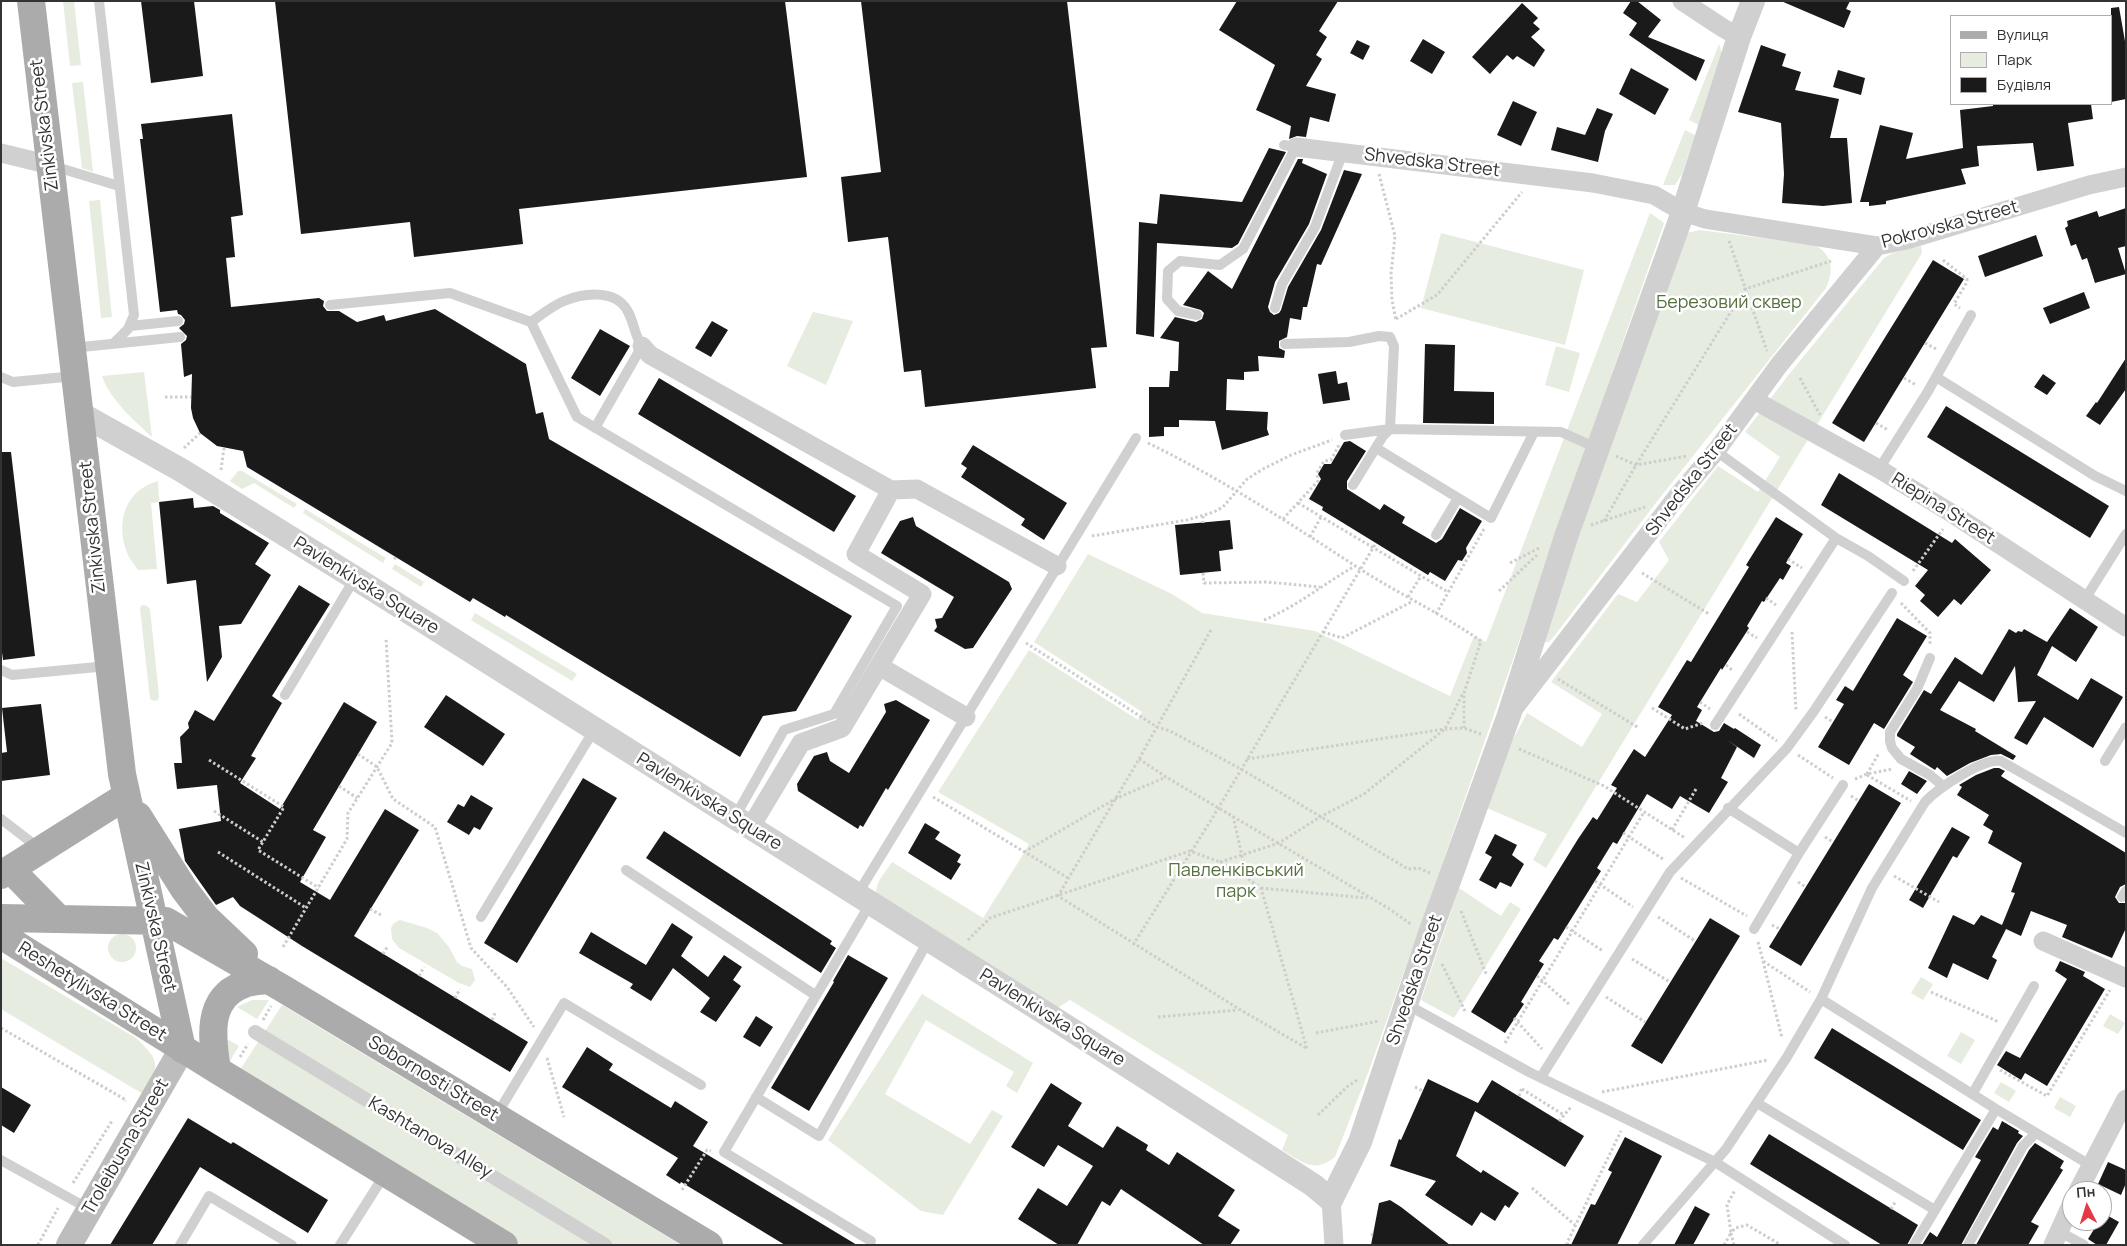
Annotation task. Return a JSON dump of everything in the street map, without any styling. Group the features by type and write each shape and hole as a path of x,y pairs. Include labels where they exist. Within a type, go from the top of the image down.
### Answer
{"main road":[{"name":"Zinkivska Street","path":"31,1 126,796 182,1049"},
{"path":"58,918 5,871 42,850 126,796 153,841 206,918 269,980"},
{"name":"Reshetylivska Street","path":"1,918 154,921"},
{"name":"Sobornosti Street","path":"154,921 166,921 269,980 709,1245"},
{"name":"Reshetylivska Street","path":"1,935 182,1049"},
{"path":"216,1070 212,1027 222,1001 230,991 243,984 269,980"},
{"path":"182,1049 504,1245"},
{"name":"Troleibusna Street","path":"69,1245 182,1049"}],"street":[{"path":"1682,1 1739,37"},
{"name":"Shvedska Street","path":"1331,1200 1360,1142 1429,936 1509,715 1566,534 1683,212 1739,37 1753,1"},
{"name":"Shvedska Street","path":"1290,146 1593,183 1654,195 1683,212"},
{"path":"1,153 50,165"},
{"name":"Pokrovska Street","path":"1683,212 1705,219 1877,246 1907,240 2088,186 2126,177"},
{"name":"Shvedska Street","path":"1509,715 1676,498 1716,451 1779,365 1877,246"},
{"path":"642,346 650,354 891,490 917,489 1057,566"},
{"name":"Riepina Street","path":"1754,400 1879,469 1953,514 2126,627"},
{"name":"Pavlenkivska Square","path":"81,414 181,470 355,578 1053,1018 1313,1185 1331,1200"},
{"path":"742,823 801,743 842,728 922,594 856,554 891,490"},
{"path":"879,666 966,717"},
{"path":"2043,941 2118,983"},
{"name":"Kashtanova Alley","path":"255,1032 605,1245"},
{"path":"2083,1181 2126,1099"},
{"path":"1331,1200 1334,1245"},
{"path":"2056,1238 2062,1225"}],"lane":[{"path":"99,1 134,316 130,326 114,344"},
{"path":"1197,314 1178,311 1167,299 1168,271 1180,261 1220,264 1243,249 1290,146"},
{"path":"1275,308 1282,284 1315,227 1343,152"},
{"path":"50,165 119,186"},
{"path":"330,305 450,292 531,322 577,417 897,606 834,714 784,730 742,823"},
{"path":"531,322 566,300 588,295 608,296 623,304 628,310 635,333 642,346 595,428"},
{"path":"1879,469 1936,377 1971,315"},
{"path":"130,326 178,321"},
{"path":"1285,344 1349,342 1379,336 1390,337 1394,346 1390,429 1353,485"},
{"path":"72,348 180,337"},
{"path":"1,377 12,382 76,375"},
{"path":"1936,377 2096,476 2126,491"},
{"path":"1345,435 1390,429 1561,432 1597,448"},
{"path":"1376,448 1491,518 1534,432"},
{"path":"871,1241 724,1152 815,995 921,790 1136,438"},
{"path":"1716,451 1836,538 1868,556 1904,581"},
{"path":"1436,535 1458,498"},
{"path":"2085,599 2126,534"},
{"path":"1715,725 1836,538"},
{"path":"285,695 355,578"},
{"path":"1541,1077 1672,869 1728,808 1757,782 1787,748 1892,593"},
{"path":"1930,658 1916,688 1890,732 1890,741 1892,748 1901,759 1930,775 1943,786"},
{"path":"1,670 12,675 109,666"},
{"path":"2105,761 2126,727"},
{"path":"481,917 594,730"},
{"path":"1643,1245 1726,1149 1787,1057 1821,999 1872,888 1932,795 1943,786 1989,762 2001,761 2126,833"},
{"path":"1756,926 1799,853 1843,785"},
{"path":"1728,808 1799,853"},
{"path":"1,819 42,850"},
{"path":"626,870 815,995"},
{"path":"756,1097 819,1136 928,940"},
{"path":"1973,1093 2034,986"},
{"path":"1821,999 1996,1109 2090,1165"},
{"path":"496,1116 564,1003 701,1085"},
{"path":"1404,1010 1715,1162 1845,1245"},
{"path":"1757,1103 1935,1210"},
{"path":"1914,1245 1996,1109"},
{"path":"1968,1245 2023,1146 2036,1133"},
{"path":"1,1160 89,1209"},
{"path":"340,1245 386,1173"},
{"path":"180,1245 209,1196 292,1245"},
{"path":"2056,1238 2084,1245"}],"path":[{"path":"1374,157 1395,236 1390,274 1396,319 1390,337"},
{"path":"1396,319 1438,295 1523,191 1533,175"},
{"path":"1726,234 1770,358"},
{"path":"1943,260 1967,279 1967,282 1952,303 1971,315"},
{"path":"1676,498 1604,521 1636,465 1745,289 1831,261"},
{"path":"1800,378 1821,416"},
{"path":"166,397 192,397"},
{"path":"184,448 200,433"},
{"path":"1074,539 1203,516 1223,507 1247,479 1263,469 1291,455 1345,435"},
{"path":"1283,519 1318,481 1317,473 1324,461 1331,460 1345,435"},
{"path":"1136,438 1192,465 1237,490 1356,566 1481,641 1464,693 1445,730 1364,794 1320,817 1279,843 1220,862"},
{"path":"220,470 224,448"},
{"path":"1597,448 1636,465 1716,451"},
{"path":"1298,503 1448,592"},
{"path":"1904,581 1920,563 1953,514"},
{"path":"1203,516 1203,523"},
{"path":"1310,537 1321,517"},
{"path":"1436,614 1491,518"},
{"path":"1133,945 1376,543"},
{"path":"1499,591 1545,547 1510,563"},
{"path":"1627,563 1709,614"},
{"path":"1264,620 1292,606 1356,566"},
{"path":"1203,573 1204,583 1267,582 1320,587"},
{"path":"1408,597 1421,576"},
{"path":"1892,593 1930,633 1930,658"},
{"path":"1323,632 1342,638 1414,601"},
{"path":"1791,608 1797,734"},
{"path":"1058,896 1158,727 1211,630"},
{"path":"1015,636 1158,727 1170,731 1241,769 1408,869"},
{"path":"283,947 347,839 348,813 392,743 386,638"},
{"path":"1555,677 1639,728"},
{"path":"1464,693 1464,728"},
{"path":"1728,706 1843,785"},
{"path":"1652,708 1685,729 1708,722 1715,725"},
{"path":"1247,759 1464,728 1499,740 1604,786 1696,845"},
{"path":"358,754 377,767 393,799 435,827 471,948 507,987 542,1039 564,1117"},
{"path":"1139,759 1166,777 1388,908 1429,936 1465,1011"},
{"path":"209,760 284,807 258,850 319,888"},
{"path":"1867,774 1922,808"},
{"path":"1024,853 1115,799 1166,777"},
{"path":"339,786 357,798"},
{"path":"1672,830 1696,788"},
{"path":"921,790 1068,878"},
{"path":"214,811 263,842"},
{"path":"1498,1055 1644,812"},
{"path":"1233,816 1248,878"},
{"path":"1580,1096 1787,1057 1756,926 1672,869 1624,833"},
{"path":"966,941 990,918 1190,851 1220,862 1261,888 1370,898"},
{"path":"218,852 306,908"},
{"path":"1883,870 1939,902"},
{"path":"1449,880 1487,976"},
{"path":"1595,881 1695,941"},
{"path":"1058,896 1239,1010 1308,1049 1261,888"},
{"path":"370,909 381,915"},
{"path":"1566,927 1670,982"},
{"path":"383,954 388,946"},
{"path":"1763,962 1821,999"},
{"path":"419,976 424,967"},
{"path":"1537,976 1580,1014"},
{"path":"1989,1065 2047,1096 2118,983"},
{"path":"455,998 460,989"},
{"path":"1595,991 1645,1022"},
{"path":"1931,992 2011,1027"},
{"path":"1158,1017 1239,1010"},
{"path":"1316,1033 1404,1010"},
{"path":"492,1020 496,1011"},
{"path":"1514,1018 1552,1060"},
{"path":"1,1028 126,1100 121,1108"},
{"path":"1318,1115 1348,1086 1387,1061"},
{"path":"1415,1087 1423,1091"},
{"path":"1522,1089 1564,1115"},
{"path":"38,1245 64,1196 116,1116"},
{"path":"1568,1245 1567,1242 1626,1119"},
{"path":"682,1190 707,1150 724,1152"},
{"path":"1734,1245 1727,1205 1742,1179"},
{"path":"1532,1188 1575,1225"},
{"path":"1724,1245 1735,1228 1747,1224 1781,1245"}],"green space":[{"path":"63,1 74,1 81,65 70,66"},
{"path":"1719,44 1722,54 1699,125 1689,120"},
{"path":"83,82 93,172 82,168 72,83"},
{"path":"1685,130 1695,135 1682,174 1675,185 1663,185"},
{"path":"100,200 112,317 101,318 89,201"},
{"name":"Павленківський парк","path":"1650,213 1664,223 1438,876 1368,1073 1335,1157 1320,1165 1308,1164 1296,1159 1282,1150 1288,1135 1070,1000 1056,1009 877,896 878,883 892,862 983,918 1024,853 1029,844 938,792 1029,650 1138,720 1142,712 1034,642 1088,554 1172,594 1202,613 1315,631 1450,696 1474,636 1486,642"},
{"name":"Березовий сквер","path":"1700,230 1815,245 1825,254 1830,264 1829,282 1555,635 1549,642 1545,642 1543,635 1687,233"},
{"path":"1441,233 1584,270 1565,345 1421,308"},
{"path":"1921,246 1922,253 1546,868 1533,860 1547,834 1487,808 1510,745 1527,713 1582,747 1602,714 1551,682 1618,594 1637,602 1669,560 1659,542 1718,466 1758,492 1780,457 1745,432 1790,373 1884,258 1893,253"},
{"path":"813,312 853,321 826,385 787,366"},
{"path":"1556,346 1580,353 1569,392 1545,385"},
{"path":"144,372 152,437 130,417 111,393 102,376"},
{"path":"238,471 242,471 297,504 294,508 254,483 242,489 230,481"},
{"path":"158,481 159,502 151,503 157,569 138,570 126,550 122,528 123,517 131,499 138,491"},
{"path":"305,509 386,558 383,563 303,513"},
{"path":"395,564 424,582 421,587 392,569"},
{"path":"142,605 150,609 159,696 158,700 154,701 150,699 140,608"},
{"path":"475,613 577,674 572,681 471,620"},
{"path":"1459,888 1501,916 1510,902 1521,909 1454,1018 1421,1000"},
{"path":"400,920 437,933 449,947 457,962 462,966 472,969 475,980 470,987 459,983 399,948 392,939 391,928 394,923"},
{"path":"122,934 132,938 136,948 132,958 122,962 112,958 108,948 112,938"},
{"path":"1,958 136,1038 150,1052 155,1064 153,1076 143,1094 1,1009"},
{"path":"1921,977 1933,984 1923,1000 1911,993"},
{"path":"922,994 1033,1063 1017,1093 1006,1086 1014,1072 926,1020 885,1094 970,1144 992,1110 1003,1116 943,1215 921,1211 828,1140"},
{"path":"252,1000 269,1000 257,1019 237,1007"},
{"path":"282,1005 681,1245 522,1245 238,1073"},
{"path":"2110,1014 2125,1023 2118,1034 2103,1026"},
{"path":"1961,1032 1975,1040 1961,1064 1947,1056"},
{"path":"220,1035 239,1046 227,1066"},
{"path":"2001,1082 2016,1091 2009,1102 1994,1093"},
{"path":"2060,1097 2076,1106 2070,1117 2054,1108"}],"building":[{"path":"141,1 194,1 203,76 151,83"},
{"path":"275,1 785,1 807,177 519,209 523,244 414,257 410,222 301,234"},
{"path":"861,1 1067,1 1107,347 1091,348 1096,388 925,407 921,370 904,372 888,237 848,242 841,177 881,172"},
{"path":"1237,1 1338,1 1319,31 1327,37 1316,55 1322,59 1306,86 1336,94 1329,122 1310,117 1306,137 1297,136 1289,139 1291,126 1256,110 1275,65 1219,30"},
{"path":"1631,1 1637,1 1661,20 1648,37 1705,60 1696,81 1629,35 1637,23 1623,13"},
{"path":"1781,1 1850,1 1846,9 1851,11 1844,28"},
{"path":"1522,3 1538,18 1533,23 1540,29 1531,37 1545,50 1534,67 1517,56 1513,60 1507,55 1490,74 1472,57"},
{"path":"2119,7 2126,47 2126,99 2112,102 2112,15 2111,8"},
{"path":"1423,39 1445,52 1432,74 1410,61"},
{"path":"1357,40 1370,46 1363,60 1350,53"},
{"path":"1761,45 1786,54 1782,66 1801,72 1795,90 1839,99 1830,138 1847,138 1852,203 1823,206 1782,203 1784,174 1781,123 1738,112"},
{"path":"1631,68 1669,89 1655,115 1619,94"},
{"path":"1838,70 1865,78 1861,95 1833,87"},
{"path":"1513,101 1537,112 1521,146 1497,135"},
{"path":"2091,105 2093,119 2068,123 2074,166 2037,171 2033,143 1977,146 1979,166 1961,169 1966,184 1886,201 1886,204 1869,206 1869,202 1860,202 1880,125 1913,133 1906,159 1963,148 1960,110 1993,106"},
{"path":"1597,108 1613,114 1605,131 1598,162 1551,150 1557,127 1585,135"},
{"path":"232,114 243,215 231,217 235,257 226,258 231,307 319,298 324,301 323,306 327,311 339,311 357,322 384,315 386,321 435,309 526,364 536,414 543,412 549,439 852,616 796,711 763,716 740,757 506,615 505,617 473,598 470,602 247,467 243,451 217,446 200,433 193,418 191,408 192,374 184,377 181,344 186,340 187,336 179,328 184,324 185,320 178,314 177,310 160,312 140,139 143,139 141,124"},
{"path":"1269,148 1286,152 1238,244 1232,248 1157,243 1154,337 1136,334 1139,222 1157,224 1160,194 1242,202"},
{"path":"1298,159 1303,159 1302,163 1327,174 1309,224 1275,282 1268,307 1274,315 1281,310 1288,287 1321,230 1344,170 1362,174 1321,265 1317,264 1307,307 1303,307 1301,320 1290,318 1287,337 1279,341 1279,348 1285,351 1284,358 1258,356 1259,371 1244,372 1244,380 1227,379 1226,410 1268,412 1267,429 1269,435 1222,450 1215,421 1179,420 1179,427 1164,427 1164,436 1149,437 1149,387 1169,387 1170,371 1178,371 1179,342 1160,338 1175,317 1196,322 1202,319 1204,313 1201,310 1183,305 1208,271 1232,289"},
{"path":"2126,208 2126,246 2118,248 2126,274 2095,283 2087,258 2082,260 2076,244 2071,246 2065,228 2068,226 2067,221 2097,211 2099,217"},
{"path":"2036,235 2043,256 1985,277 1978,256"},
{"path":"1933,260 1964,279 1864,442 1832,423"},
{"path":"2084,292 2090,308 2050,324 2043,308"},
{"path":"712,321 728,330 711,357 695,348"},
{"path":"600,329 630,346 600,396 571,378"},
{"path":"1425,344 1455,345 1454,391 1494,392 1494,424 1423,423"},
{"path":"2126,358 2126,389 2100,425 2086,416 2097,403"},
{"path":"1336,371 1338,384 1347,382 1350,400 1323,404 1318,374"},
{"path":"2043,374 2056,383 2047,395 2034,387"},
{"path":"659,378 856,496 834,532 638,414"},
{"path":"1946,406 2109,506 2090,538 1927,437"},
{"path":"1350,441 1366,451 1347,481 1347,489 1380,510 1384,504 1405,517 1402,523 1436,543 1442,539 1460,508 1482,521 1466,548 1467,553 1462,561 1458,560 1445,581 1430,572 1428,575 1322,510 1323,507 1309,499 1321,479 1318,474 1324,464 1331,464 1344,442"},
{"path":"973,445 1067,503 1044,540 1021,525 1025,519 961,477 967,468 961,464"},
{"path":"1,452 11,452 35,656 3,660 1,645"},
{"path":"1839,473 1952,543 1955,539 1991,570 1961,605 1954,599 1938,617 1920,601 1925,595 1915,586 1928,570 1821,505"},
{"path":"193,498 194,508 213,506 220,510 220,513 269,543 255,564 271,575 241,624 219,626 222,657 207,682 196,580 167,584 159,502"},
{"path":"913,517 916,526 1009,582 1012,589 973,648 965,649 934,631 937,627 935,619 942,618 954,597 881,553 900,521"},
{"path":"1776,517 1803,534 1786,563 1791,566 1783,580 1780,578 1764,602 1762,601 1747,626 1749,628 1697,707 1702,710 1696,721 1714,732 1719,731 1724,723 1761,745 1754,758 1727,740 1737,747 1721,778 1728,782 1709,813 1680,796 1672,809 1647,794 1617,844 1613,842 1597,868 1601,871 1558,940 1554,938 1539,961 1544,964 1521,1002 1524,1004 1505,1033 1471,1012 1578,839 1593,817 1597,820 1617,788 1611,785 1634,749 1645,757 1672,715 1658,707 1687,660 1691,662 1749,567 1746,565"},
{"path":"1230,520 1233,549 1219,551 1221,571 1180,575 1175,525"},
{"path":"299,585 330,604 272,696 282,703 251,756 256,758 240,783 280,809 344,702 377,722 313,830 326,837 300,882 330,900 385,809 419,830 354,936 528,1042 510,1072 302,946 240,906 233,897 216,905 185,861 179,829 221,821 217,785 177,789 174,763 182,763 180,737 189,728 188,723 195,710 214,721"},
{"path":"2070,608 2098,627 2076,662 2052,646 2037,675 2078,700 2091,678 2123,697 2093,748 2044,717 2027,745 2014,738 2036,701 2018,702 2015,666 1994,702 1959,681 1940,710 1976,729 1975,731 2016,756 2013,760 2001,754 1991,755 1970,763 1947,776 1937,767 1935,770 1910,754 1915,747 1897,736 1897,734 1924,690 1931,694 1955,657 1982,675 2009,629 2016,633 2018,631 2022,632 2024,629 2047,642"},
{"path":"1897,618 1927,636 1903,675 1913,682 1884,729 1874,723 1849,765 1818,747 1844,704 1836,700 1845,686 1853,691"},
{"path":"446,695 505,734 483,766 424,727"},
{"path":"896,700 930,720 888,790 886,788 863,827 860,825 858,829 798,791 797,784 814,756 827,752 830,761 849,773 886,712 884,704"},
{"path":"41,704 50,775 1,781 1,753 7,752 2,708"},
{"path":"1994,768 2005,771 2001,776 2126,853 2126,884 2120,887 2115,897 2119,903 2126,903 2126,928 2112,958 2062,937 2067,925 2031,911 2021,936 2006,929 1992,957 1997,960 1988,980 1953,963 1947,978 1928,968 1953,915 1974,925 1981,915 2002,925 2015,893 2011,892 2022,863 1988,843 1993,831 1983,825 1989,815 1957,795 1962,787 1959,785 1976,775"},
{"path":"1909,771 1927,781 1917,794 1901,784"},
{"path":"583,778 617,798 517,963 484,943"},
{"path":"1869,784 1901,803 1801,966 1769,947"},
{"path":"471,795 493,808 480,830 474,827 469,835 447,822 458,804 464,807"},
{"path":"925,823 940,832 935,839 961,855 957,862 961,864 951,880 908,853"},
{"path":"1952,827 1970,837 1957,858 1953,856 1923,908 1909,900"},
{"path":"664,831 832,941 830,944 836,948 821,973 646,858"},
{"path":"1495,834 1517,845 1512,855 1524,864 1511,887 1500,882 1496,889 1479,880 1492,857 1485,853"},
{"path":"1710,918 1740,936 1662,1064 1631,1046"},
{"path":"672,923 693,937 681,956 708,977 724,955 742,967 733,980 741,986 716,1022 700,1012 710,998 673,968 651,1001 630,988 633,984 579,953 591,932 646,965"},
{"path":"848,955 888,978 809,1111 771,1088"},
{"path":"2060,961 2085,972 2083,976 2105,989 2047,1086 2025,1073 2021,1080 1997,1065 2006,1051 2020,1058 2067,979 2055,971"},
{"path":"756,1016 773,1027 760,1047 743,1037"},
{"path":"1832,1028 1981,1120 1963,1150 1814,1058"},
{"path":"587,1047 613,1064 609,1070 671,1108 675,1101 708,1122 693,1146 857,1245 785,1245 681,1182 680,1184 666,1175 678,1158 562,1087"},
{"path":"1428,1079 1478,1103 1492,1080 1584,1136 1565,1167 1475,1111 1456,1156 1481,1173 1483,1170 1519,1193 1509,1208 1505,1205 1495,1221 1481,1212 1472,1226 1425,1195 1436,1181 1390,1166 1399,1139 1401,1140"},
{"path":"1051,1083 1082,1103 1068,1126 1103,1148 1117,1126 1148,1145 1146,1150 1169,1165 1177,1152 1235,1190 1218,1216 1240,1230 1230,1245 1204,1245 1121,1189 1110,1206 1102,1201 1077,1245 1059,1245 1018,1219 1038,1188 1067,1206 1093,1166 1058,1145 1044,1167 1011,1147"},
{"path":"1,1087 31,1105 14,1133 1,1125"},
{"path":"188,1118 231,1144 233,1142 328,1200 308,1233 200,1167 152,1245 110,1245"},
{"path":"2002,1121 2019,1131 2018,1133 2023,1136 2017,1143 1961,1245 1922,1245 1930,1232 1937,1237 1981,1160 1975,1157 1993,1127 1998,1130"},
{"path":"1769,1134 1918,1225 1907,1245 1882,1245 1750,1164"},
{"path":"1625,1137 1662,1156 1617,1245 1571,1245 1591,1204 1595,1205 1612,1172 1608,1170"},
{"path":"2035,1143 2064,1161 2060,1168 2063,1170 2031,1222 2039,1226 2028,1245 1976,1245 2029,1150"},
{"path":"2108,1162 2126,1170 2126,1183 2121,1195 2112,1191 2112,1181 2099,1181"},
{"path":"1390,1200 1450,1245 1371,1245 1379,1203"},
{"path":"1695,1206 1710,1214 1693,1245 1674,1245"},
{"path":"2112,1218 2119,1222 2106,1245 2097,1245 2088,1239 2093,1231 2112,1231"}]}
